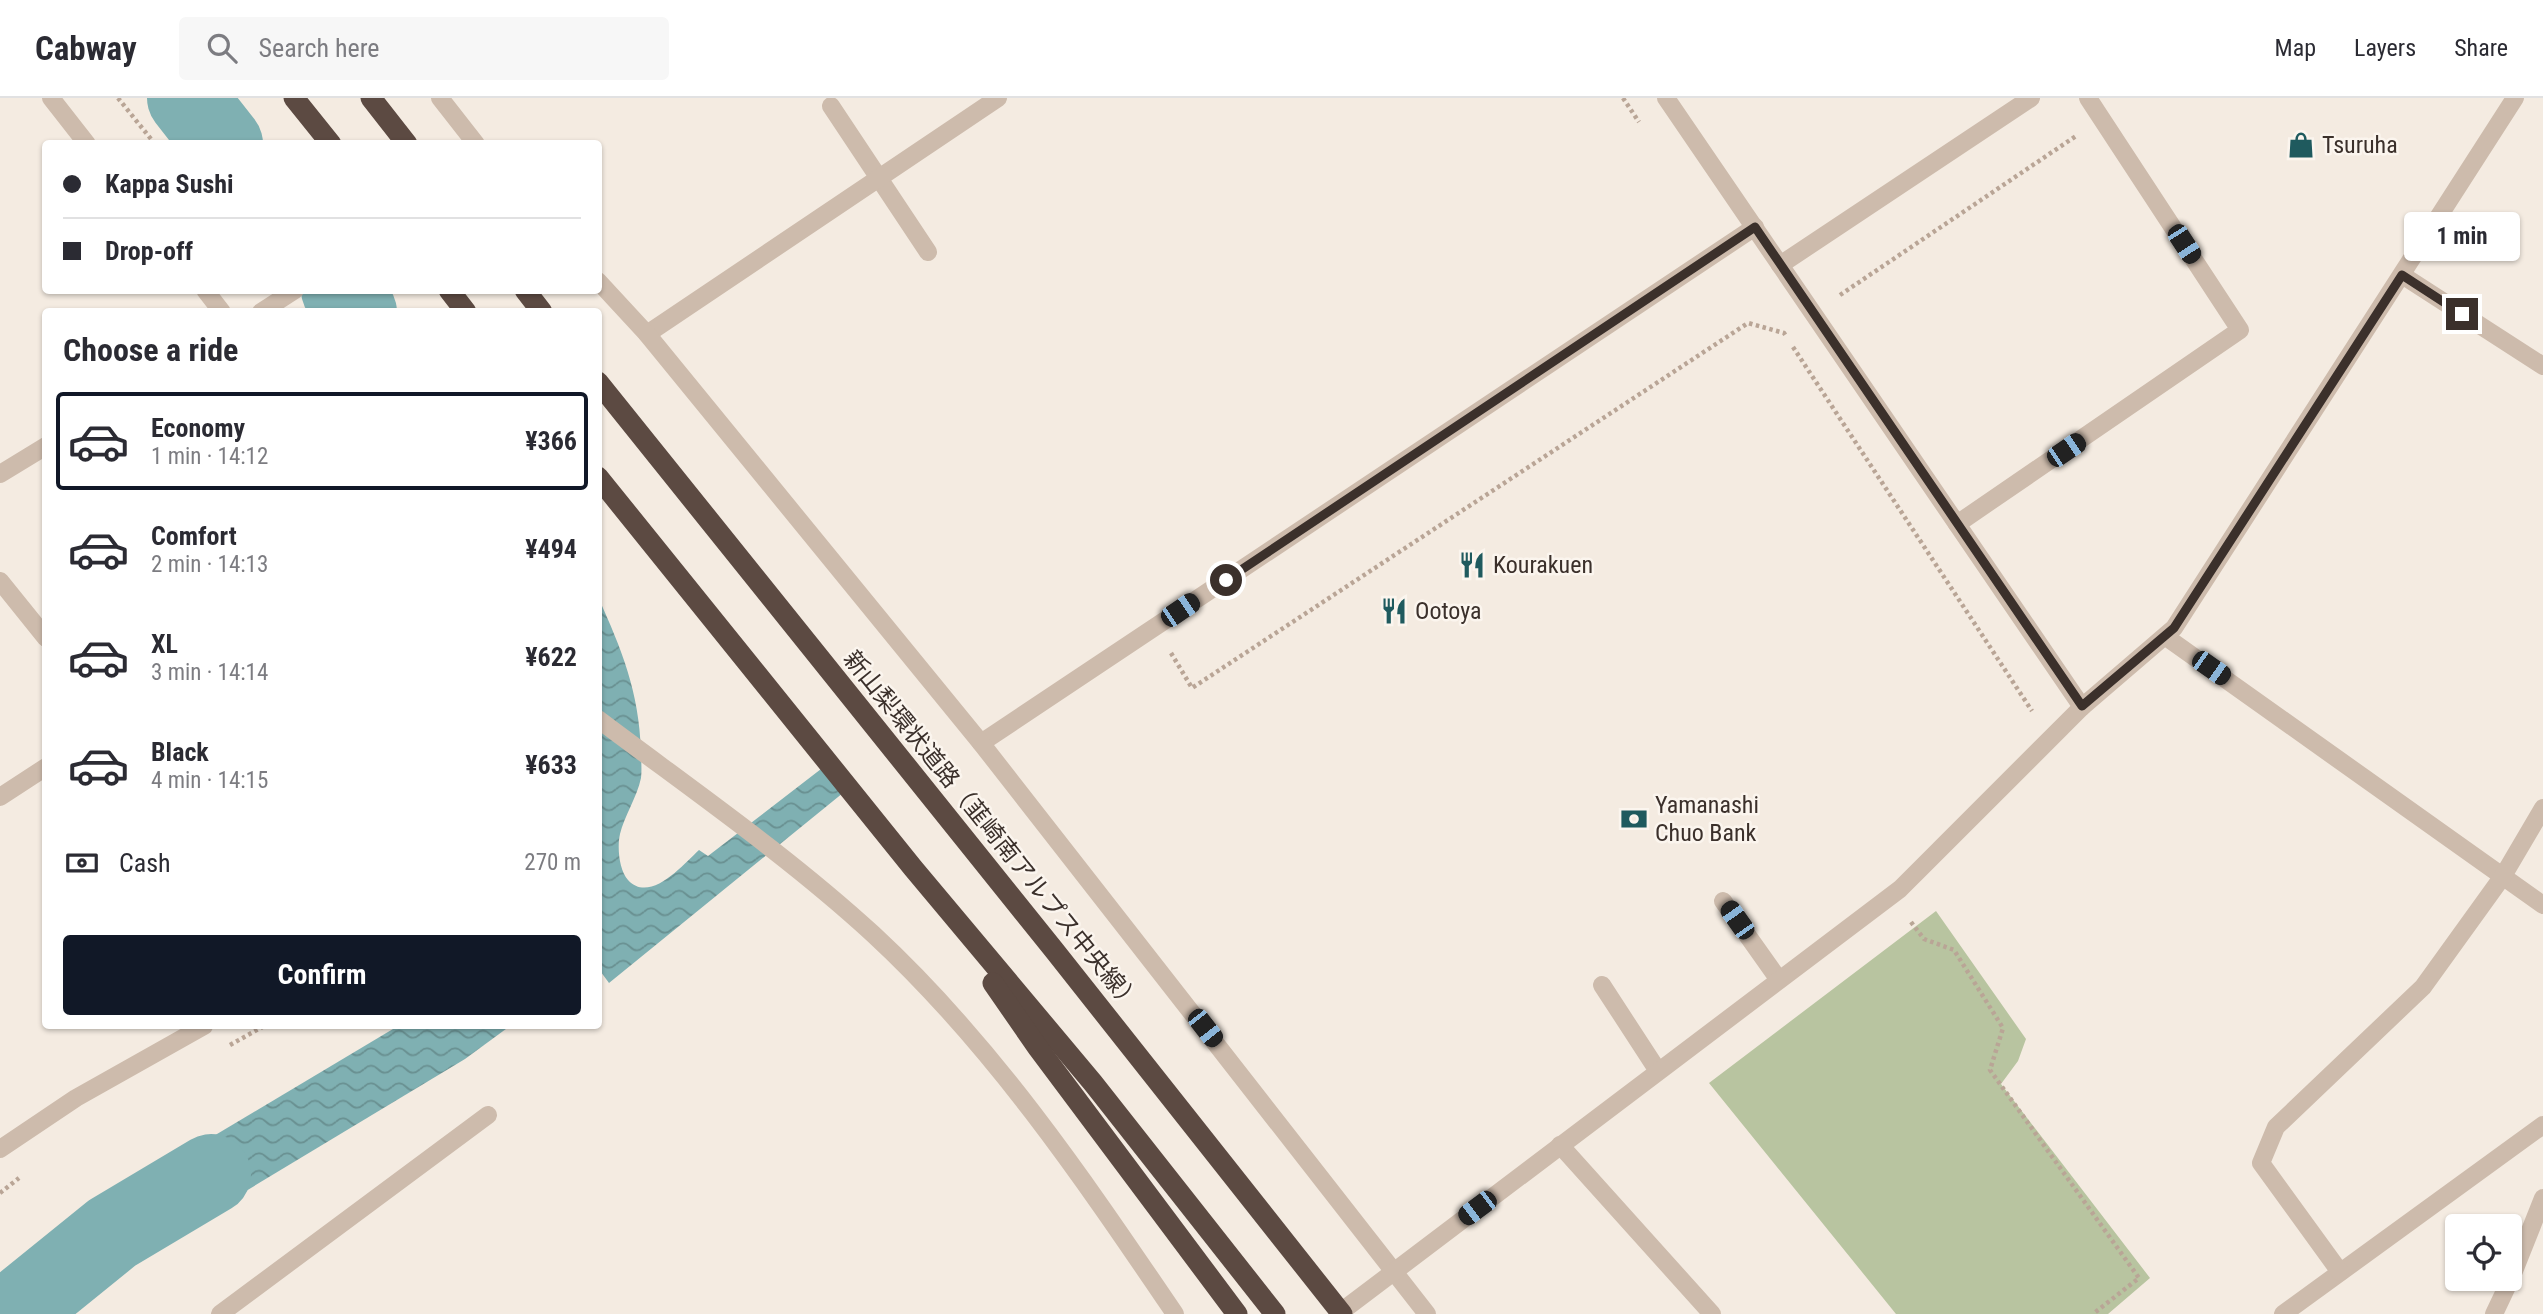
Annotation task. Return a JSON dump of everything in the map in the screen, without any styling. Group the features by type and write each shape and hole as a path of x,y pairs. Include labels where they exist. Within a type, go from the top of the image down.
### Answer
{"highway":[{"path":"294,98 328,140"},
{"path":"371,98 404,140"},
{"path":"452,294 463,308"},
{"path":"528,294 539,308"},
{"name":"新山梨環状道路（韮崎南アルプス中央線）","path":"602,387 1062,961 1340,1314"},
{"path":"602,482 913,867 1093,1083 1275,1314"},
{"path":"913,867 1038,1048 1237,1314"}],"street":[{"path":"51,98 84,140"},
{"path":"440,98 473,140"},
{"path":"647,334 998,98"},
{"path":"1666,98 2082,706"},
{"path":"1780,265 2031,98"},
{"path":"1957,524 2240,330 2088,98"},
{"path":"1340,1314 1394,1270 1891,896 2082,706 2166,637 2515,98"},
{"path":"831,106 928,252"},
{"path":"981,743 1755,227"},
{"path":"2402,275 2543,366"},
{"path":"602,285 647,334 981,743 1427,1314"},
{"path":"208,294 219,308"},
{"path":"267,308 289,294"},
{"path":"0,474 42,448"},
{"path":"0,581 42,633"},
{"path":"2166,637 2543,905"},
{"path":"602,722 809,879 874,935 939,1001 998,1068 1054,1139 1175,1314"},
{"path":"0,797 42,770"},
{"path":"2340,1272 2262,1163 2276,1126 2423,987 2502,876 2543,808"},
{"path":"1723,901 1779,980"},
{"path":"1602,985 1658,1071"},
{"path":"0,1149 76,1098 199,1029"},
{"path":"220,1314 488,1115"},
{"path":"2283,1314 2543,1125"},
{"path":"1560,1145 1712,1314"},
{"path":"2494,1314 2543,1198"}],"path":[{"path":"118,98 152,140"},
{"path":"1784,333 2102,119"},
{"path":"1170,651 1192,688 1748,323 1784,333 2039,720"},
{"path":"1891,896 1924,939 1954,950 2003,1028 1990,1070 2138,1278 2094,1314"}],"green space":[{"path":"1936,911 2026,1039 2018,1061 2001,1084 2150,1278 2108,1314 1896,1314 1709,1083"}],"water":[{"path":"602,606 628,672 640,730 641,778 619,839 621,864 628,880 646,888 656,885 666,880 699,850 708,856 834,759 854,784 609,983 602,973"},
{"path":"393,1029 506,1029 465,1059 133,1259 98,1205"}],"waterway":[{"path":"187,98 220,140"},
{"path":"344,294 354,308"},
{"path":"12,1314 112,1233 211,1174"}],"place":[{"name":"Tsuruha","path":"2301,145"},
{"name":"Kourakuen","path":"1472,565"},
{"name":"Ootoya","path":"1394,611"},
{"name":"Yamanashi Chuo Bank","path":"1634,819"}],"route":[{"path":"1226,580 1755,227 2082,706 2174,628 2402,275 2462,314"}]}
